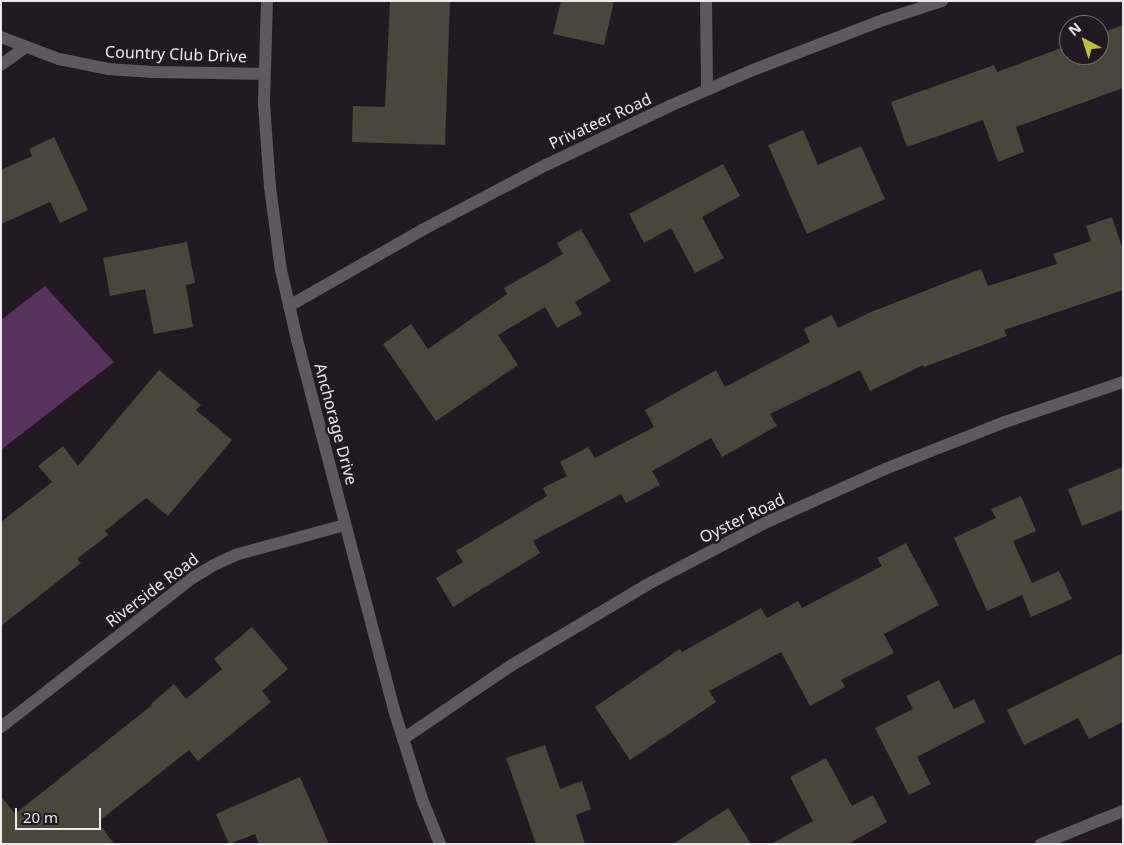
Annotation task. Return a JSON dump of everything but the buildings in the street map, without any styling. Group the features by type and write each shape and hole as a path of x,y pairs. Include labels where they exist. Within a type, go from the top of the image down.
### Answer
{"street":[{"name":"Anchorage Drive","path":"267,1 264,74 270,187 289,306 345,525 403,739 440,844"},
{"path":"706,1 707,89"},
{"name":"Privateer Road","path":"289,306 422,230 546,165 707,89 883,20 942,1"},
{"name":"Country Club Drive","path":"1,37 24,48 59,59 108,69 153,72 264,74"},
{"path":"1,65 24,48"},
{"name":"Oyster Road","path":"403,739 528,655 652,582 767,522 903,462 1005,422 1123,382"},
{"name":"Riverside Road","path":"1,727 194,577 214,565 235,555 345,525"},
{"path":"1041,844 1123,811"}],"shaded area":[{"path":"45,286 114,362 1,450 1,320"}]}
